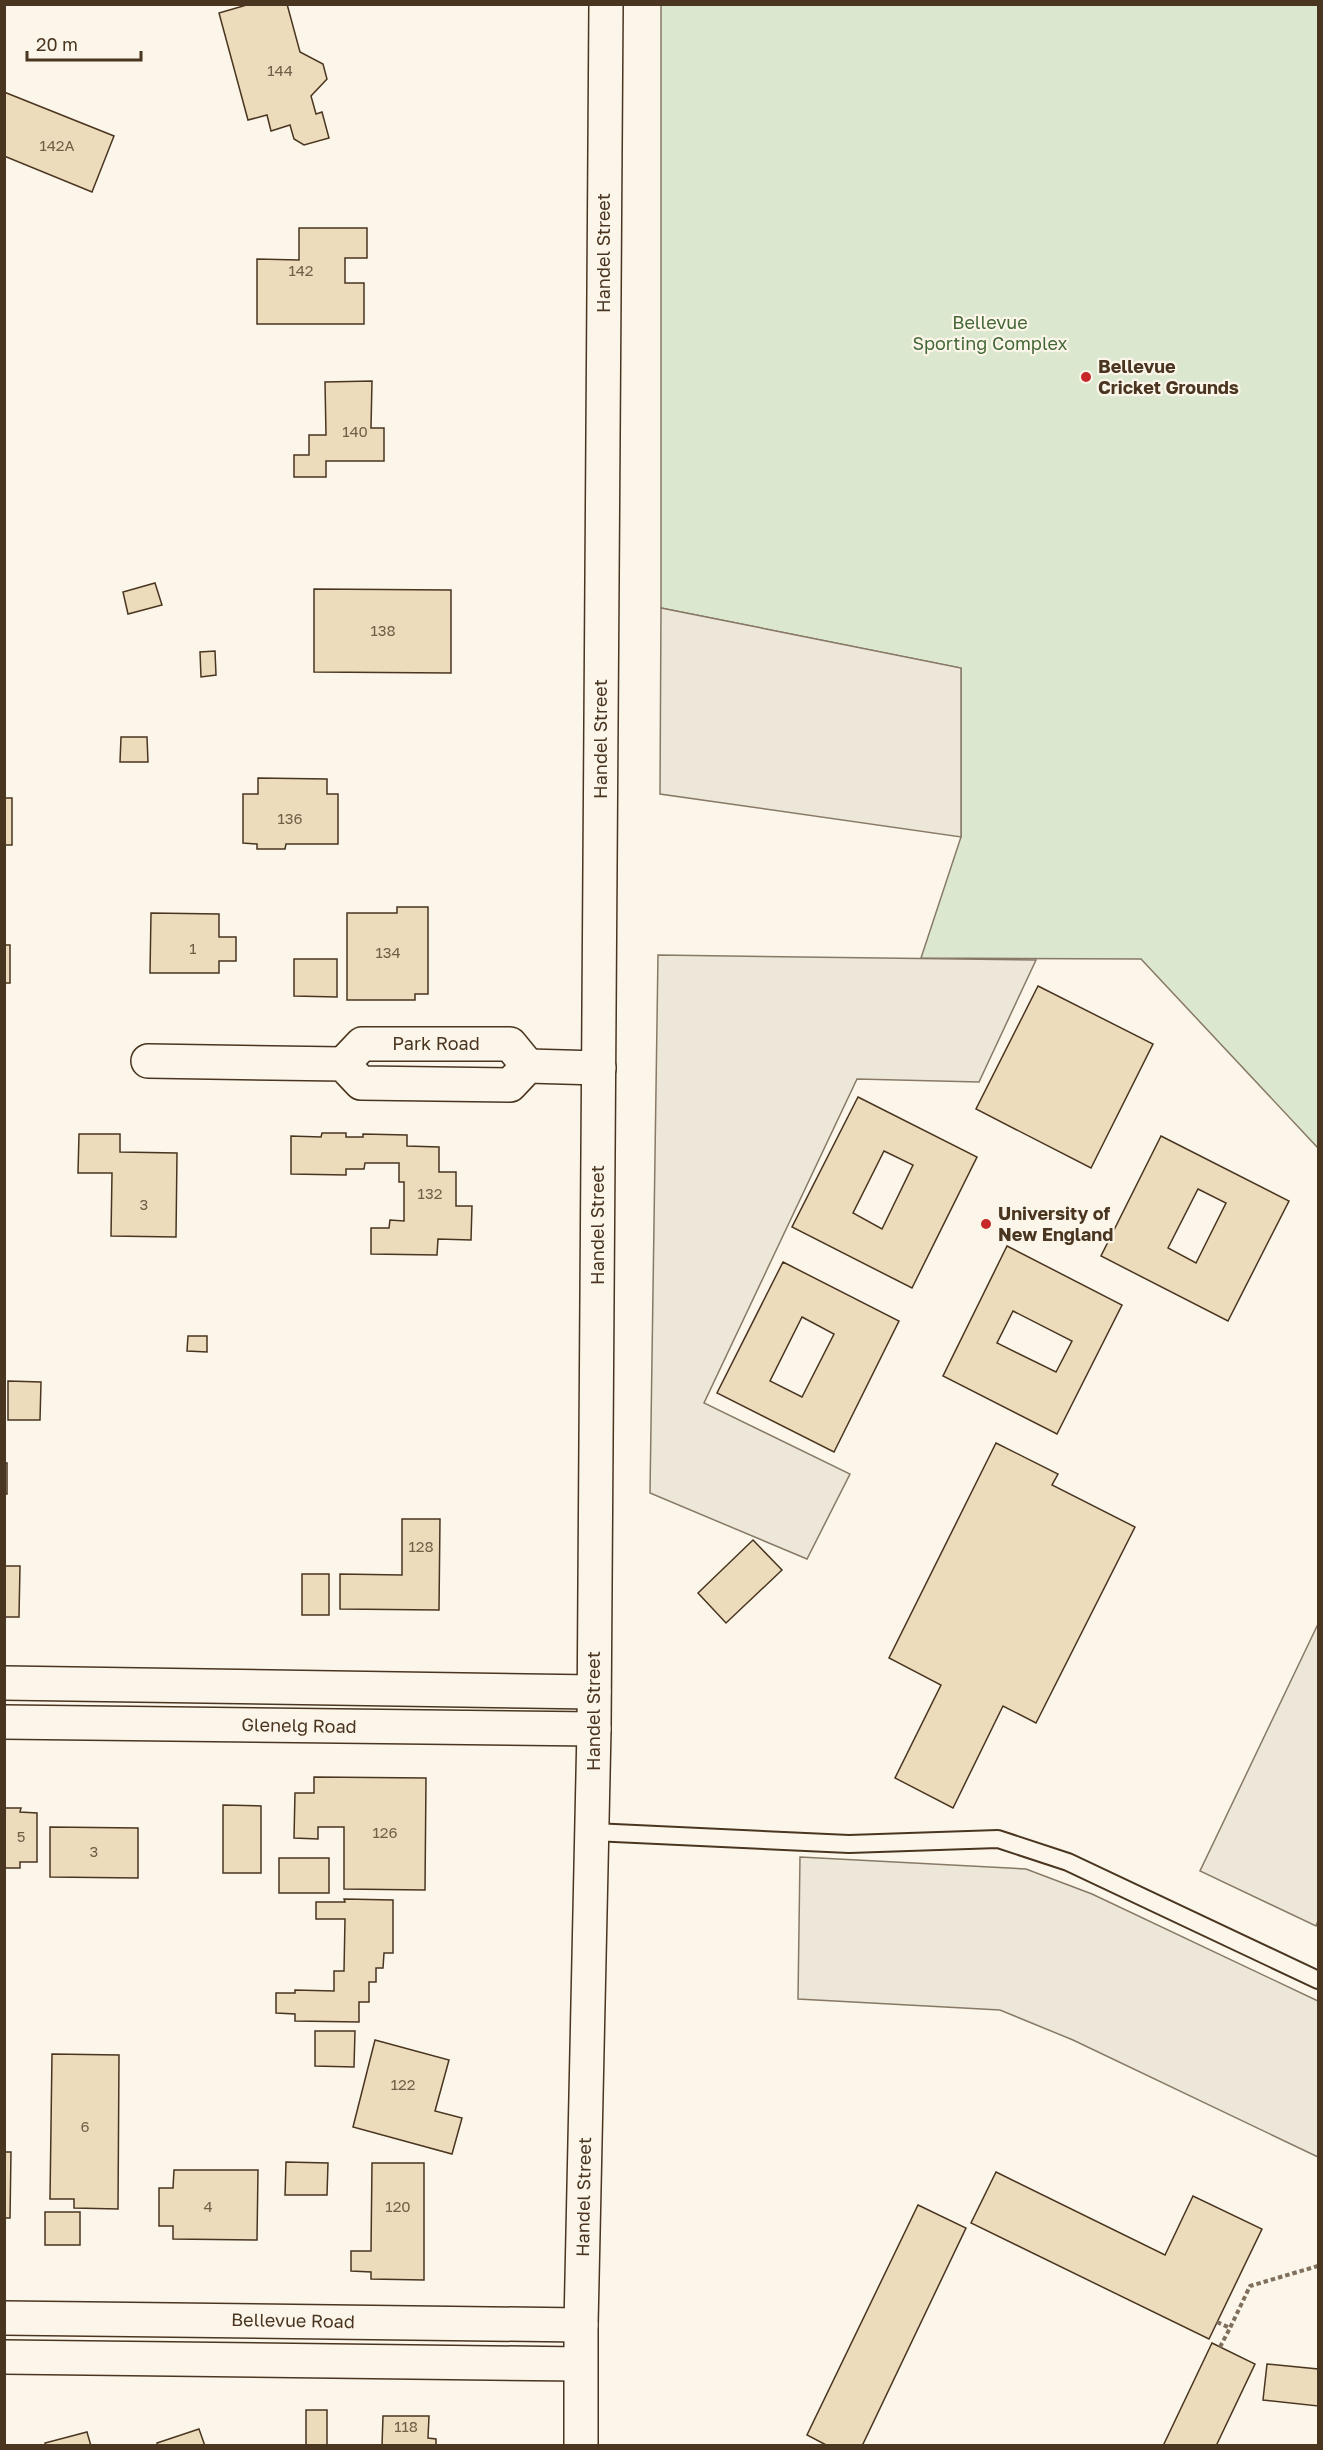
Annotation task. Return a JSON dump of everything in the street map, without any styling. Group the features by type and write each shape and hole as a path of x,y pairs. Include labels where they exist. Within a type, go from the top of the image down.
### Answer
{"street":[{"name":"Handel Street","path":"581,2445 580,2364 594,1729 606,4"},
{"name":"Park Road","path":"148,1061 343,1064 362,1044 510,1044 528,1066 599,1068"},
{"path":"4,1683 594,1692"},
{"name":"Glenelg Road","path":"4,1722 594,1729"},
{"name":"Bellevue Road","path":"4,2318 581,2325"},
{"path":"4,2357 580,2364"}],"lane":[{"path":"592,1832 849,1845 998,1839 1068,1862 1318,1980"}],"path":[{"path":"1220,2347 1250,2286 1318,2266"},
{"path":"1217,2322 1230,2328"}],"green space":[{"name":"Bellevue Sporting Complex","path":"661,5 1318,5 1318,1148 1141,959 921,958 961,837 961,668 661,608"}],"shaded area":[{"path":"661,608 961,668 961,837 660,794"},
{"path":"658,955 1036,960 979,1082 857,1079 704,1403 850,1474 807,1559 650,1493"},
{"path":"1318,1624 1318,1921 1316,1926 1200,1871"},
{"path":"800,1857 1026,1869 1092,1894 1318,2001 1318,2157 1073,2040 1000,2010 798,1999"}],"building":[{"path":"250,4 287,4 300,52 323,64 327,79 311,96 316,114 322,112 329,138 304,145 294,139 290,125 271,131 267,115 248,120 219,13"},
{"path":"4,92 114,136 92,192 4,156"},
{"path":"299,228 367,228 367,258 345,258 345,283 364,283 364,324 257,324 257,259 299,260"},
{"path":"372,381 371,428 384,428 384,461 326,461 326,477 294,477 294,455 309,455 309,435 326,435 325,382"},
{"path":"155,583 162,605 128,614 123,592"},
{"path":"314,589 451,590 451,673 314,672"},
{"path":"215,651 216,675 201,677 200,652"},
{"path":"121,737 147,737 148,762 120,762"},
{"path":"258,778 327,779 327,794 338,794 338,844 286,844 285,849 257,849 257,844 243,843 243,794 258,794"},
{"path":"4,798 12,798 12,845 4,845"},
{"path":"397,907 428,907 428,994 415,994 415,1000 347,1000 347,913 397,913"},
{"path":"151,913 219,914 219,937 236,937 236,961 219,961 219,973 150,973"},
{"path":"4,945 10,945 10,983 4,983"},
{"path":"294,959 337,959 337,997 294,996"},
{"path":"1038,986 1153,1044 1091,1168 976,1109"},
{"path":"858,1097 977,1157 912,1288 792,1227","holes":["884,1151 913,1165 882,1229 853,1213"]},
{"path":"322,1133 346,1133 346,1137 363,1137 363,1134 407,1135 407,1146 439,1147 439,1172 456,1172 456,1206 472,1206 471,1240 438,1239 437,1255 371,1254 371,1228 389,1228 390,1220 404,1221 404,1182 399,1182 399,1163 365,1163 364,1169 346,1169 346,1175 291,1174 291,1136 321,1137"},
{"path":"79,1134 120,1134 120,1152 177,1153 176,1237 111,1236 112,1173 78,1173"},
{"path":"1161,1136 1289,1201 1228,1321 1101,1256","holes":["1198,1189 1226,1203 1196,1263 1168,1248"]},
{"path":"1007,1246 1122,1305 1057,1434 943,1376","holes":["1013,1311 1072,1341 1056,1372 997,1343"]},
{"path":"783,1262 899,1321 834,1452 717,1393","holes":["802,1317 834,1334 802,1397 770,1381"]},
{"path":"188,1336 207,1336 207,1352 187,1351"},
{"path":"8,1381 41,1382 40,1420 8,1420"},
{"path":"996,1443 1058,1474 1052,1485 1135,1527 1036,1723 1003,1706 953,1808 895,1778 941,1685 889,1658"},
{"path":"4,1463 7,1463 7,1494 4,1494"},
{"path":"402,1519 440,1519 439,1610 340,1609 340,1574 402,1575"},
{"path":"753,1540 782,1570 726,1623 698,1593"},
{"path":"4,1566 20,1566 19,1617 4,1617"},
{"path":"302,1574 329,1574 329,1615 302,1615"},
{"path":"314,1777 426,1778 425,1890 344,1889 344,1827 318,1827 318,1839 294,1838 295,1793 314,1793"},
{"path":"223,1805 261,1806 261,1873 223,1873"},
{"path":"4,1808 21,1808 20,1812 37,1813 37,1862 20,1862 20,1868 4,1868"},
{"path":"50,1827 138,1828 138,1878 50,1877"},
{"path":"279,1858 329,1858 329,1893 279,1893"},
{"path":"344,1899 393,1900 393,1953 384,1953 383,1968 376,1968 376,1982 369,1982 369,2002 359,2002 359,2022 295,2021 295,2014 276,2013 276,1993 295,1993 295,1990 334,1991 334,1971 344,1971 345,1919 316,1919 316,1902 345,1902"},
{"path":"315,2031 355,2031 354,2067 315,2066"},
{"path":"375,2040 449,2060 435,2111 462,2118 452,2154 353,2127"},
{"path":"52,2054 119,2055 118,2209 74,2208 74,2199 50,2199"},
{"path":"4,2152 11,2152 10,2218 4,2218"},
{"path":"286,2162 328,2163 327,2195 285,2195"},
{"path":"372,2163 424,2163 424,2280 371,2279 371,2272 351,2271 351,2251 371,2251"},
{"path":"174,2170 258,2170 257,2240 173,2239 173,2226 159,2226 159,2188 173,2188"},
{"path":"996,2172 1165,2255 1193,2196 1262,2229 1209,2339 971,2223"},
{"path":"918,2205 966,2228 862,2446 828,2446 807,2435"},
{"path":"45,2212 80,2212 80,2245 45,2245"},
{"path":"1212,2343 1255,2364 1216,2446 1163,2446"},
{"path":"1267,2364 1318,2369 1318,2406 1263,2400"},
{"path":"306,2410 327,2410 327,2446 306,2446"},
{"path":"383,2416 429,2416 428,2438 436,2439 436,2446 382,2446"},
{"path":"199,2429 205,2446 158,2446 157,2443"},
{"path":"87,2432 91,2446 46,2446 45,2443"}],"place":[{"name":"Bellevue Cricket Grounds","path":"1086,377"},
{"name":"University of New England","path":"986,1224"}]}
